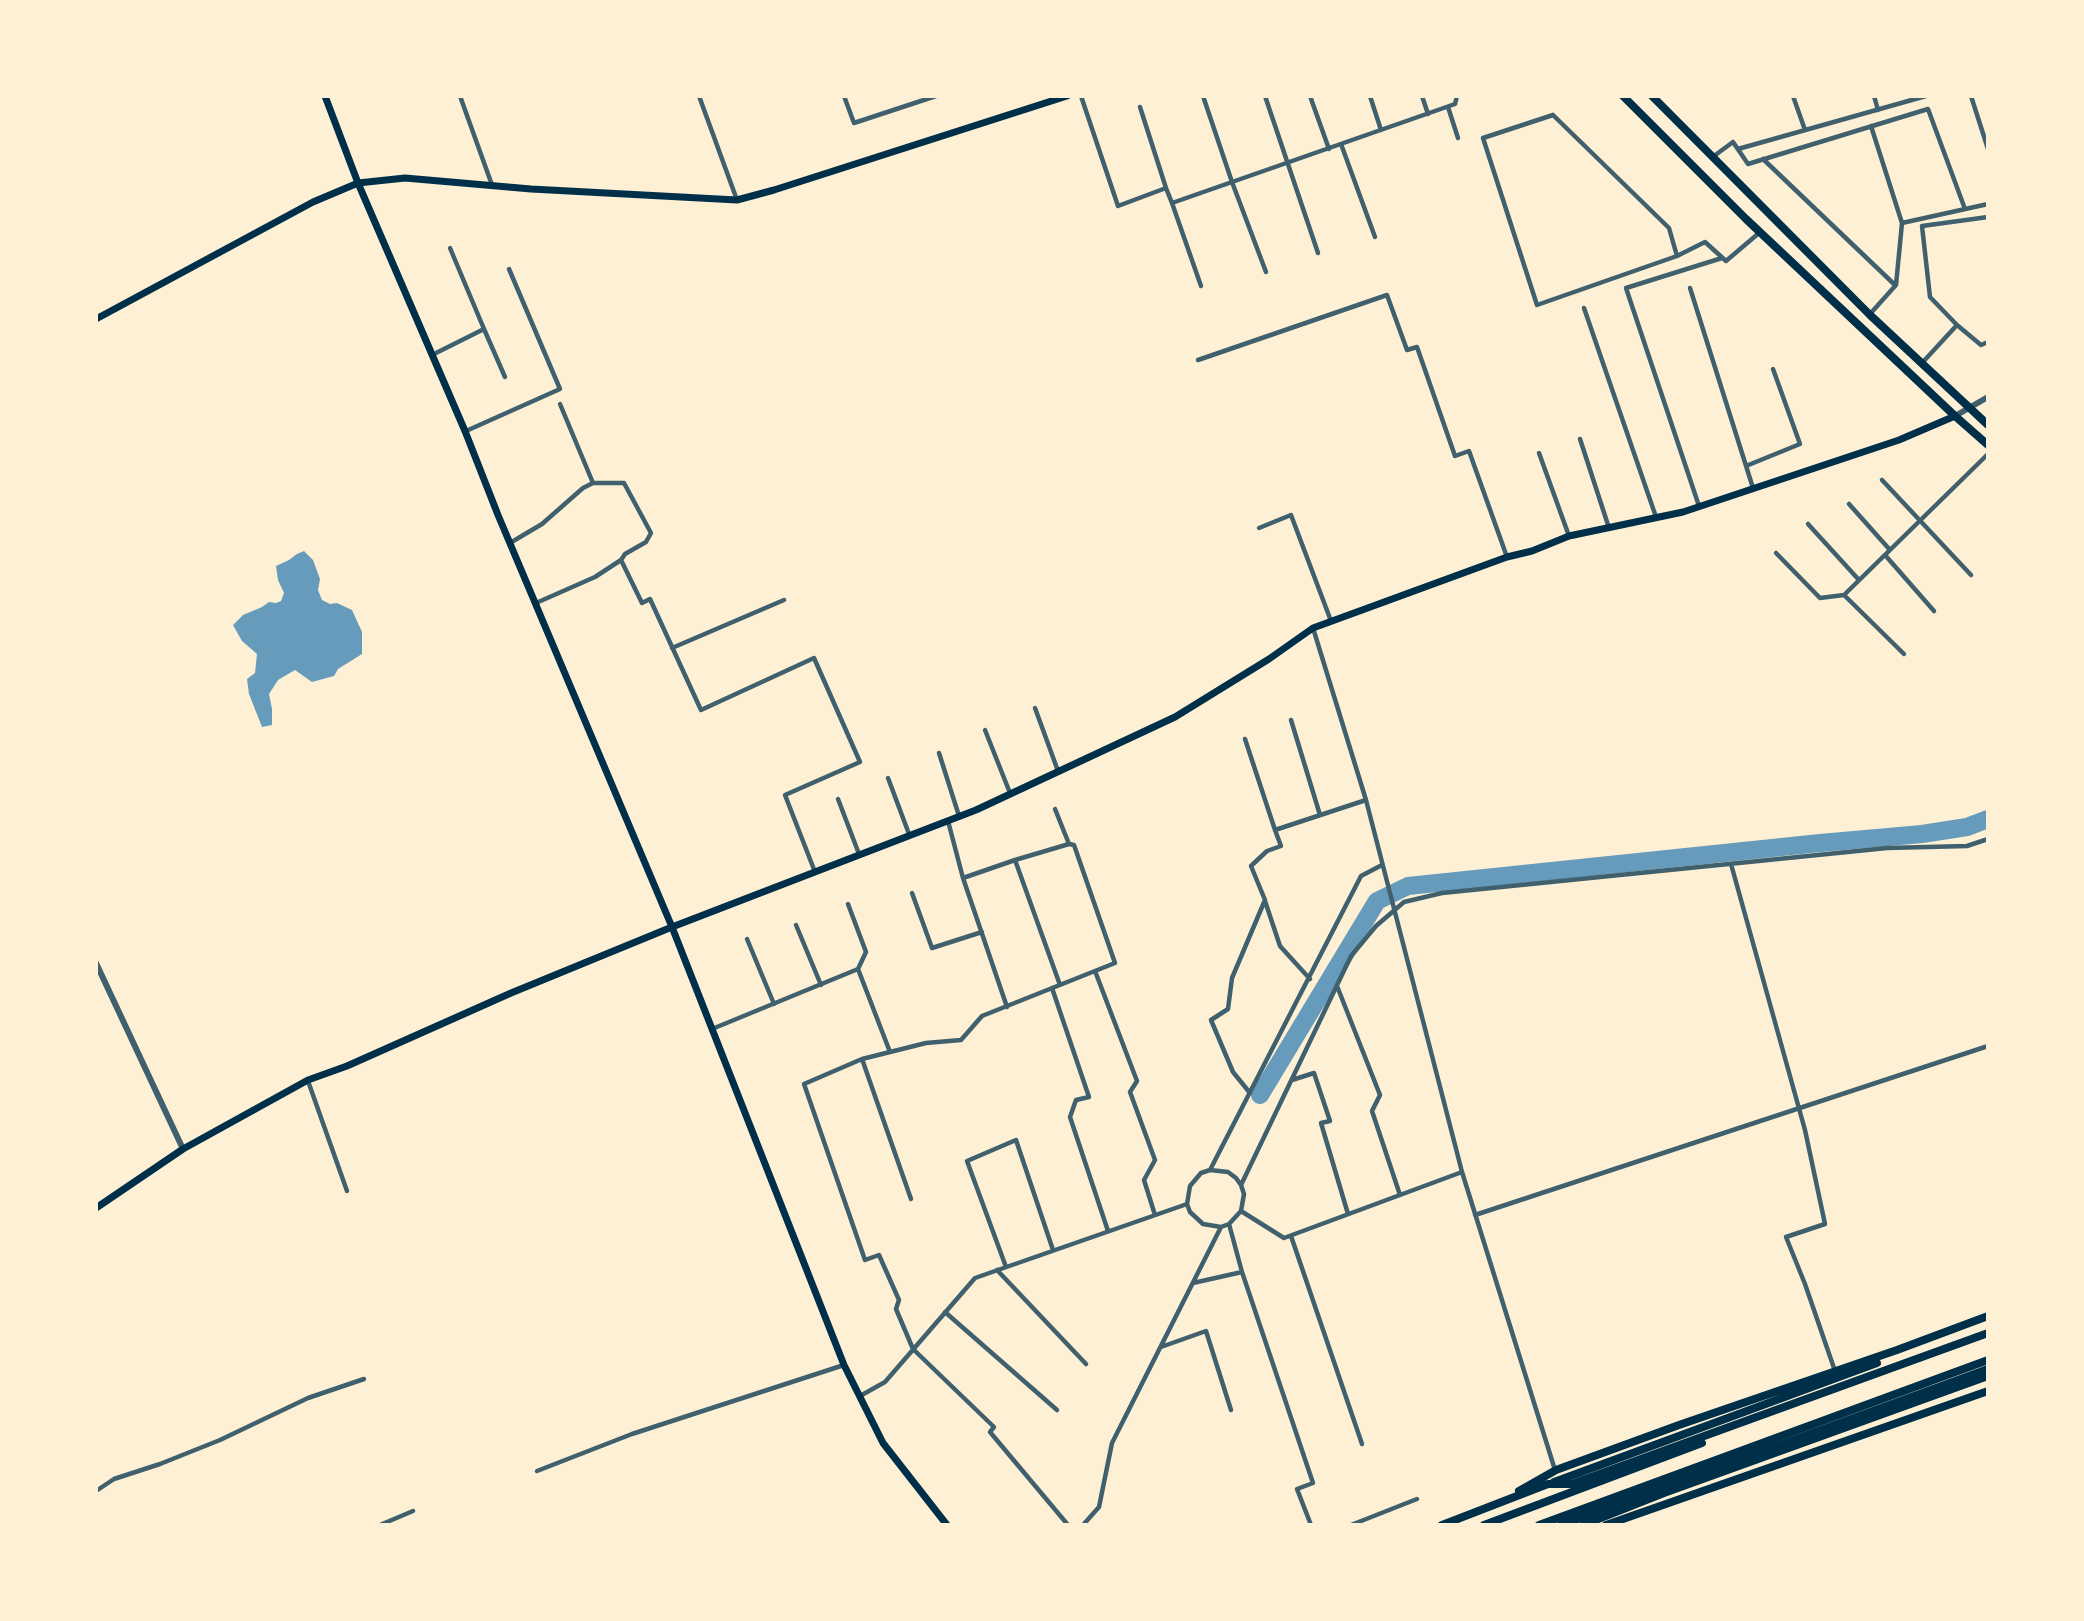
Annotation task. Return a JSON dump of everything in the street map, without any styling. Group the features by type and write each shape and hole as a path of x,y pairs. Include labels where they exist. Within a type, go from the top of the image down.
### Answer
{"main road":[{"path":"325,96 358,183 465,431 672,927 844,1365 883,1443 947,1525"},
{"path":"96,319 313,202 358,183 405,178 492,186 737,200 1067,96"},
{"path":"1623,96 1760,232 1988,445"},
{"path":"1652,96 1785,232 1988,425"},
{"path":"96,1208 183,1149 308,1080 347,1066 511,993 672,927 958,816 1010,793 1175,718 1313,628 1507,556 1532,551 1569,536 1699,507 1899,440 1955,416"},
{"path":"1495,1504 1555,1471 1988,1317"},
{"path":"1442,1525 1988,1322"},
{"path":"1548,1485 1572,1484 1988,1336"},
{"path":"1484,1525 1988,1336"},
{"path":"1539,1525 1988,1360"},
{"path":"1561,1525 1988,1368"},
{"path":"1583,1525 1988,1376"},
{"path":"1606,1525 1988,1391"}],"street":[{"path":"460,96 492,186"},
{"path":"699,96 737,200"},
{"path":"844,96 854,123 936,96"},
{"path":"1081,96 1118,206 1166,188"},
{"path":"1203,96 1266,272"},
{"path":"1265,96 1318,254"},
{"path":"1310,96 1329,149"},
{"path":"1370,96 1381,130"},
{"path":"1422,96 1428,114"},
{"path":"1172,203 1448,107 1455,104 1457,96"},
{"path":"1793,96 1805,130"},
{"path":"1874,96 1878,110"},
{"path":"1738,149 1926,96"},
{"path":"1971,96 1988,149"},
{"path":"1140,107 1201,286"},
{"path":"1448,107 1458,138"},
{"path":"1713,157 1733,142 1748,164 1928,110 1965,209"},
{"path":"1676,256 1669,228 1553,115 1483,138 1537,305 1676,256 1705,242 1726,261 1760,232"},
{"path":"1870,315 1895,285 1902,223 1871,126"},
{"path":"1341,144 1375,237"},
{"path":"1763,159 1895,285"},
{"path":"1902,223 1988,204"},
{"path":"1988,216 1922,226 1930,297 1980,345 1988,342"},
{"path":"450,248 505,377"},
{"path":"1699,507 1626,288 1722,258"},
{"path":"465,431 560,388 509,269"},
{"path":"1690,288 1754,489"},
{"path":"1198,360 1387,295 1407,350 1417,347 1455,456 1469,452 1507,556"},
{"path":"1584,308 1656,518"},
{"path":"1921,363 1957,325"},
{"path":"432,355 484,329"},
{"path":"1746,466 1800,444 1773,369"},
{"path":"1955,416 1988,397"},
{"path":"560,404 593,484"},
{"path":"1580,439 1609,529"},
{"path":"1539,453 1569,536"},
{"path":"1776,553 1820,598 1844,595 1988,453"},
{"path":"1882,480 1971,575"},
{"path":"510,543 542,524 576,493 593,484 624,482 652,533 646,542 595,577 535,604"},
{"path":"1849,504 1890,550"},
{"path":"1259,528 1291,515 1331,621"},
{"path":"1808,524 1859,580"},
{"path":"1885,555 1934,611"},
{"path":"621,560 642,603 650,599 701,710 814,659 860,762 785,795 815,872"},
{"path":"1844,595 1903,653"},
{"path":"672,648 784,600"},
{"path":"1313,628 1366,800 1462,1172 1555,1471"},
{"path":"1035,708 1058,771"},
{"path":"1291,720 1320,815"},
{"path":"985,730 1010,793"},
{"path":"1245,739 1281,846 1267,851 1251,866 1280,946 1310,979"},
{"path":"939,753 958,816"},
{"path":"888,778 909,834"},
{"path":"838,799 859,854"},
{"path":"1275,830 1366,800"},
{"path":"1055,809 1069,844"},
{"path":"947,819 963,878 1007,1007"},
{"path":"1241,1185 1351,956 1376,926 1404,901 1442,893 1887,848 1967,846 1988,839"},
{"path":"963,878 1015,860 1069,844 1074,845 1115,962 982,1016 961,1040 926,1043 862,1059 804,1084 865,1260 880,1255 899,1300 896,1309 913,1349 993,1427 990,1432 1068,1525"},
{"path":"1015,860 1060,985"},
{"path":"1210,1170 1361,876 1382,864"},
{"path":"1731,864 1799,1108 1825,1224 1786,1237 1835,1372"},
{"path":"912,893 932,948 982,932"},
{"path":"1250,1093 1233,1072 1212,1020 1228,1009 1232,978 1265,900"},
{"path":"848,904 866,952 859,969 890,1052"},
{"path":"796,925 821,985"},
{"path":"747,939 774,1004"},
{"path":"96,963 183,1149"},
{"path":"712,1030 859,969"},
{"path":"1095,971 1137,1081 1130,1092 1155,1160 1144,1180 1155,1215"},
{"path":"1337,986 1380,1095 1372,1111 1400,1195"},
{"path":"1052,988 1088,1097 1076,1100 1070,1117 1108,1231"},
{"path":"1475,1215 1988,1046"},
{"path":"862,1059 911,1199"},
{"path":"1292,1080 1314,1073 1330,1121 1321,1123 1348,1214"},
{"path":"308,1080 347,1191"},
{"path":"1006,1267 967,1161 1016,1140 1053,1251"},
{"path":"1210,1170 1228,1172 1236,1178 1244,1194 1241,1211 1229,1224 1221,1227 1203,1224 1190,1212 1187,1204 1189,1186 1202,1173 1210,1170"},
{"path":"1241,1211 1284,1238 1462,1172"},
{"path":"859,1396 885,1382 975,1278 1187,1204"},
{"path":"1229,1224 1242,1272 1313,1483 1297,1489 1311,1525"},
{"path":"1083,1525 1099,1507 1112,1443 1221,1227"},
{"path":"1291,1236 1362,1444"},
{"path":"997,1270 1086,1364"},
{"path":"1192,1283 1242,1272"},
{"path":"945,1312 1057,1410"},
{"path":"1160,1347 1206,1331 1231,1409"},
{"path":"537,1471 632,1434 844,1365"},
{"path":"96,1490 114,1479 220,1440 307,1398 364,1379"},
{"path":"1351,1525 1418,1499"},
{"path":"380,1525 413,1511"}],"water":[{"path":"304,551 313,560 320,579 318,590 322,600 352,610 362,632 362,654 338,669 334,676 312,682 295,670 278,680 269,694 272,725 262,727 249,694 247,679 255,673 257,654 242,641 233,625 243,615 269,602 281,601 284,593 276,566"}],"waterway":[{"path":"1260,1095 1377,901 1408,886 1922,834 1967,827 1988,819"}]}
